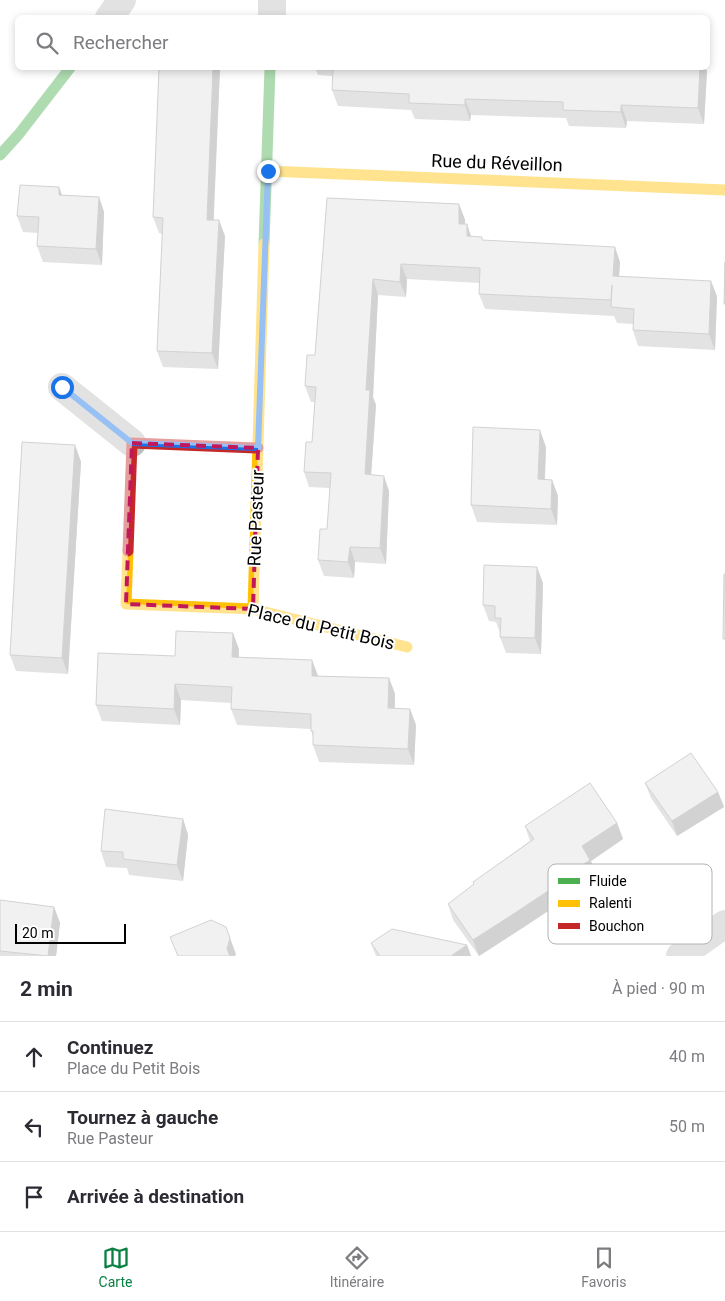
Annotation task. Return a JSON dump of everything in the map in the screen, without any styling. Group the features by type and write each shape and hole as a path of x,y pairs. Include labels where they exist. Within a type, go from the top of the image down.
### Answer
{"street":[{"path":"111,15 122,0"},
{"path":"272,0 272,15"},
{"path":"0,155 19,134 68,70"},
{"name":"Rue Pasteur","path":"253,609 270,70"},
{"name":"Rue du Réveillon","path":"268,171 725,190"},
{"path":"62,387 132,443 258,448"},
{"name":"Place du Petit Bois","path":"132,443 126,604 253,609 408,647"},
{"path":"712,933 725,924"},
{"path":"680,956 697,944"}],"highlighted area":[{"path":"132,443 258,448 253,609 126,604"}],"building":[{"path":"159,70 213,70 207,220 219,220 212,353 157,351 163,218 153,217"},
{"path":"333,70 700,70 698,108 621,105 621,112 563,110 563,102 465,99 465,105 409,103 409,94 332,90"},
{"path":"20,185 59,187 59,195 99,197 96,249 37,246 39,217 17,216"},
{"path":"327,198 459,204 459,224 467,224 467,236 482,237 482,240 615,247 613,276 711,281 709,334 633,330 634,309 611,307 612,285 611,300 479,294 480,268 401,264 400,282 373,279 366,390 370,390 365,474 384,476 380,548 350,547 348,562 318,560 320,529 327,529 331,473 304,472 306,442 312,442 316,387 305,386 307,355 315,355"},
{"path":"725,262 725,304 724,304"},
{"path":"473,427 540,430 538,479 552,480 551,509 471,505"},
{"path":"22,442 75,445 62,658 10,655"},
{"path":"484,565 537,567 535,638 500,637 501,618 495,618 495,606 483,605"},
{"path":"724,574 725,639 723,639"},
{"path":"176,631 233,633 232,657 312,660 312,676 389,678 388,708 410,709 408,749 313,745 311,714 231,709 232,687 175,684 174,709 96,705 98,653 175,656"},
{"path":"691,753 718,792 672,821 645,783"},
{"path":"590,783 617,823 582,846 590,860 584,864 548,864 548,891 473,940 448,904 474,884 473,882 534,839 525,826"},
{"path":"105,809 183,819 177,865 123,859 123,852 101,851"},
{"path":"0,900 54,907 48,956 0,951"},
{"path":"211,920 226,927 230,938 227,949 230,956 178,956 170,937"},
{"path":"392,929 467,945 451,956 380,956 371,943"}],"traffic: fast":[{"path":"0,155 19,134 68,70"},
{"path":"264,244 270,70"}],"traffic: slow":[{"path":"268,171 725,190"},
{"path":"253,609 264,244"},
{"path":"128,551 126,604 253,609 407,647"}],"traffic: jam":[{"path":"128,551 132,443 258,448"}],"route":[{"path":"62,387 132,443 258,448 268,171"}]}
